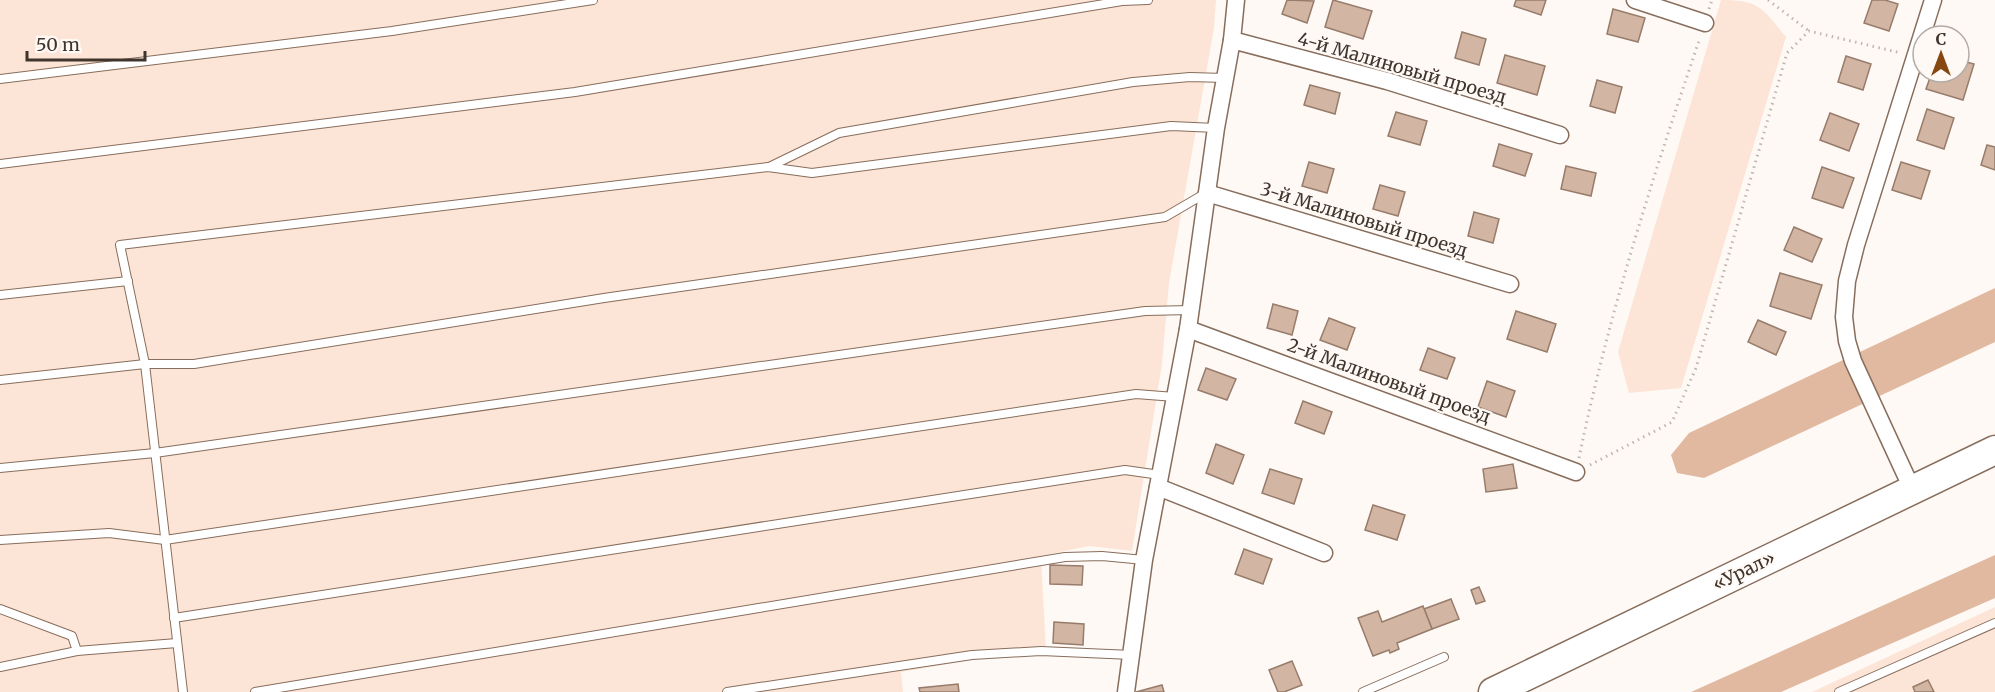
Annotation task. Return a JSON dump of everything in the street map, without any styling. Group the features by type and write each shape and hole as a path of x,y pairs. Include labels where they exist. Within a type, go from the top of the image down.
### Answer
{"highway":[{"name":"«Урал»","path":"1493,692 1995,450"},
{"name":"«Урал»","path":"1530,692 1995,468"}],"street":[{"path":"1126,692 1144,560 1188,329 1216,128 1232,40 1236,0"},
{"path":"1635,0 1705,23"},
{"path":"1925,24 1933,0"},
{"name":"4-й Малиновый проезд","path":"1232,40 1387,81 1560,135"},
{"path":"1911,66 1856,244 1847,281 1844,317 1847,341 1853,361 1912,489"},
{"name":"3-й Малиновый проезд","path":"1207,193 1510,284"},
{"name":"2-й Малиновый проезд","path":"1188,329 1576,472"},
{"path":"1159,481 1324,553"}],"lane":[{"path":"0,79 392,31 593,0"},
{"path":"0,164 575,92 1122,1 1148,0"},
{"path":"768,167 839,133 1133,82 1190,77 1225,78"},
{"path":"183,692 145,364 120,245 768,167 812,173 1171,126 1216,128"},
{"path":"0,380 145,364 194,364 615,296 1165,217 1207,193"},
{"path":"0,295 128,281"},
{"path":"0,468 155,453 1145,310 1191,310"},
{"path":"0,540 109,533 165,540 1136,394 1175,397"},
{"path":"174,618 1125,470 1159,481"},
{"path":"255,692 1065,557 1102,556 1144,560"},
{"path":"0,609 72,636 77,651"},
{"path":"1839,692 1995,623"},
{"path":"0,667 77,651 177,643"},
{"path":"727,692 972,655 1041,651 1131,655"},
{"path":"1363,692 1444,657"}],"path":[{"path":"1576,472 1592,397 1653,179 1712,0"},
{"path":"1768,0 1809,31 1911,55"},
{"path":"1576,472 1672,422 1696,368 1787,53 1809,31"}],"shaded area":[{"path":"0,0 1216,0 1214,28 1169,283 1162,364 1132,551 1089,546 1041,556 1046,652 971,660 901,672 903,692 0,692"},
{"path":"1721,0 1752,4 1765,13 1786,37 1681,388 1629,393 1618,352"},
{"path":"1995,288 1995,342 1704,478 1677,473 1671,455 1689,433"},
{"path":"1995,555 1995,598 1781,692 1691,692"},
{"path":"1995,607 1995,692 1812,692"}],"building":[{"path":"1287,0 1314,1 1307,23 1282,14"},
{"path":"1333,0 1372,11 1363,39 1325,27"},
{"path":"1516,0 1546,0 1541,15 1514,6"},
{"path":"1872,0 1885,0 1898,4 1889,31 1864,23"},
{"path":"1613,9 1645,18 1638,42 1607,34"},
{"path":"1462,32 1486,39 1479,65 1455,58"},
{"path":"1505,55 1545,66 1537,95 1497,83"},
{"path":"1846,56 1871,64 1863,90 1838,82"},
{"path":"1597,80 1622,87 1615,113 1590,106"},
{"path":"1928,84 1968,84 1963,100 1926,89"},
{"path":"1310,85 1340,93 1335,114 1304,105"},
{"path":"1927,109 1954,118 1944,149 1917,140"},
{"path":"1396,112 1427,121 1420,145 1388,136"},
{"path":"1830,113 1859,124 1849,151 1820,140"},
{"path":"1499,144 1532,154 1525,176 1493,166"},
{"path":"1987,145 1995,147 1995,170 1981,165"},
{"path":"1309,162 1334,169 1327,193 1302,186"},
{"path":"1901,162 1930,171 1921,199 1892,190"},
{"path":"1566,166 1596,173 1591,196 1561,189"},
{"path":"1822,167 1854,178 1843,208 1812,198"},
{"path":"1380,185 1405,192 1398,216 1373,209"},
{"path":"1474,212 1499,219 1493,243 1468,236"},
{"path":"1794,227 1822,239 1812,262 1784,250"},
{"path":"1780,273 1822,285 1811,319 1770,306"},
{"path":"1273,304 1298,311 1292,335 1267,328"},
{"path":"1516,311 1556,324 1547,352 1507,339"},
{"path":"1329,318 1355,328 1347,350 1320,340"},
{"path":"1758,320 1786,332 1776,355 1748,342"},
{"path":"1428,348 1455,358 1447,379 1420,370"},
{"path":"1206,368 1236,379 1227,400 1198,390"},
{"path":"1487,381 1515,391 1506,417 1478,407"},
{"path":"1303,401 1332,412 1324,434 1295,423"},
{"path":"1216,444 1244,455 1233,484 1206,473"},
{"path":"1513,464 1517,488 1486,492 1483,469"},
{"path":"1270,469 1302,479 1294,504 1262,493"},
{"path":"1373,505 1405,515 1397,540 1365,530"},
{"path":"1244,549 1272,559 1263,584 1235,574"},
{"path":"1050,565 1083,566 1082,585 1050,584"},
{"path":"1479,587 1485,601 1476,604 1471,590"},
{"path":"1451,599 1459,619 1432,629 1424,609"},
{"path":"1423,606 1432,629 1397,643 1399,649 1373,656 1358,618 1378,611 1382,622"},
{"path":"1054,622 1084,624 1083,645 1053,643"},
{"path":"1292,661 1302,685 1278,692 1269,670"},
{"path":"1928,680 1934,692 1915,692 1913,687"},
{"path":"958,684 959,692 920,692 919,688"},
{"path":"1162,685 1164,692 1136,692"}]}
